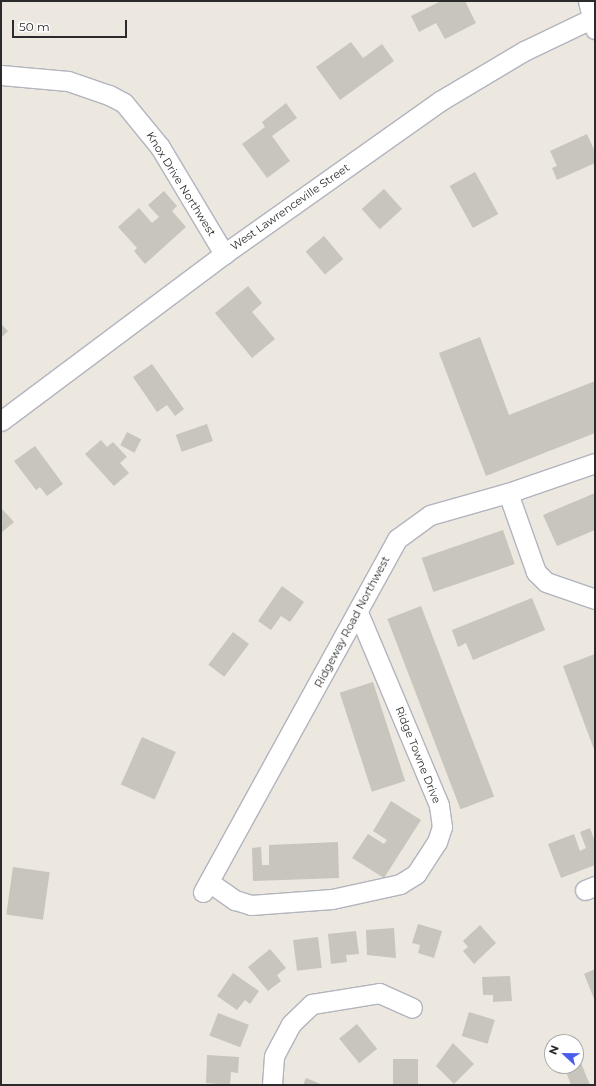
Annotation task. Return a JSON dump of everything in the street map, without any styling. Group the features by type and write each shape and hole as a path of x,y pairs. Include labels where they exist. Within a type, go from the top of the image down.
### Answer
{"street":[{"name":"West Lawrenceville Street","path":"1,421 224,254 440,101 524,51 593,16"},
{"name":"Knox Drive Northwest","path":"1,75 68,81 110,94 124,103 160,147 224,254"},
{"name":"Ridgeway Road Northwest","path":"206,887 397,539 430,515 508,493 595,463"},
{"path":"508,493 536,572 546,582 595,599"},
{"name":"Ridge Towne Drive","path":"206,887 235,900 251,905 332,899 400,884 416,874 437,842 442,827 439,805 358,612"},
{"path":"272,1085 274,1056 291,1024 312,1004 380,993 412,1008"}],"building":[{"path":"441,1 465,1 476,23 445,39 436,23 419,32 411,16"},
{"path":"351,42 363,58 382,44 394,61 340,100 316,67"},
{"path":"286,103 297,118 272,136 290,161 267,178 242,144 265,127 262,122"},
{"path":"587,134 595,152 595,163 557,180 552,168 557,166 550,151"},
{"path":"475,172 498,214 473,228 450,186"},
{"path":"384,189 402,209 380,229 362,209"},
{"path":"164,191 177,206 172,211 186,227 145,264 134,251 137,248 118,227 139,208 152,223 159,217 148,205"},
{"path":"324,236 343,259 325,274 306,251"},
{"path":"248,286 262,303 252,312 275,339 252,358 215,313"},
{"path":"1,324 8,331 1,338"},
{"path":"480,337 509,415 595,381 595,433 486,476 439,353"},
{"path":"152,364 184,409 175,416 167,405 157,412 133,377"},
{"path":"207,424 213,441 182,452 176,435"},
{"path":"127,432 141,439 134,453 120,445"},
{"path":"101,440 107,447 113,442 127,457 120,463 129,473 114,486 85,454"},
{"path":"35,446 63,484 47,496 40,487 36,490 14,461"},
{"path":"595,493 595,530 557,546 543,515"},
{"path":"1,508 14,522 1,533"},
{"path":"503,530 515,564 433,592 422,558"},
{"path":"282,586 304,602 290,622 281,616 271,630 258,621"},
{"path":"532,598 545,630 473,660 466,643 458,647 452,630"},
{"path":"421,606 494,796 460,809 387,619"},
{"path":"233,632 249,644 224,677 208,665"},
{"path":"595,654 595,752 563,666"},
{"path":"373,682 405,781 372,792 340,693"},
{"path":"142,737 176,752 155,800 121,785"},
{"path":"391,801 421,820 384,878 352,858 368,834 384,844 387,840 373,831"},
{"path":"590,828 595,842 595,865 561,878 548,844 574,834 580,851 586,848 580,832"},
{"path":"338,842 339,878 253,881 252,848 261,847 262,865 269,865 269,845"},
{"path":"13,867 50,872 43,920 6,915"},
{"path":"418,924 442,931 434,958 418,953 420,945 412,943"},
{"path":"480,925 496,943 474,964 463,951 468,947 463,941"},
{"path":"394,928 396,958 367,955 366,930"},
{"path":"356,931 359,954 346,955 347,962 331,964 328,934"},
{"path":"318,937 322,968 297,971 293,940"},
{"path":"270,949 286,968 277,975 281,981 268,991 248,967"},
{"path":"595,969 595,1001 584,974"},
{"path":"233,973 259,991 250,1004 245,1000 237,1010 217,996"},
{"path":"510,976 512,1001 493,1002 493,995 483,995 482,977"},
{"path":"469,1012 495,1020 488,1044 462,1036"},
{"path":"218,1013 249,1025 240,1047 209,1035"},
{"path":"357,1024 377,1049 359,1063 339,1038"},
{"path":"453,1043 474,1064 454,1084 436,1066"},
{"path":"207,1055 239,1057 238,1073 231,1072 230,1085 206,1083"},
{"path":"393,1059 418,1059 418,1085 393,1085"},
{"path":"584,1070 590,1085 571,1085 567,1074 584,1074"},
{"path":"306,1078 323,1085 303,1085"}]}
